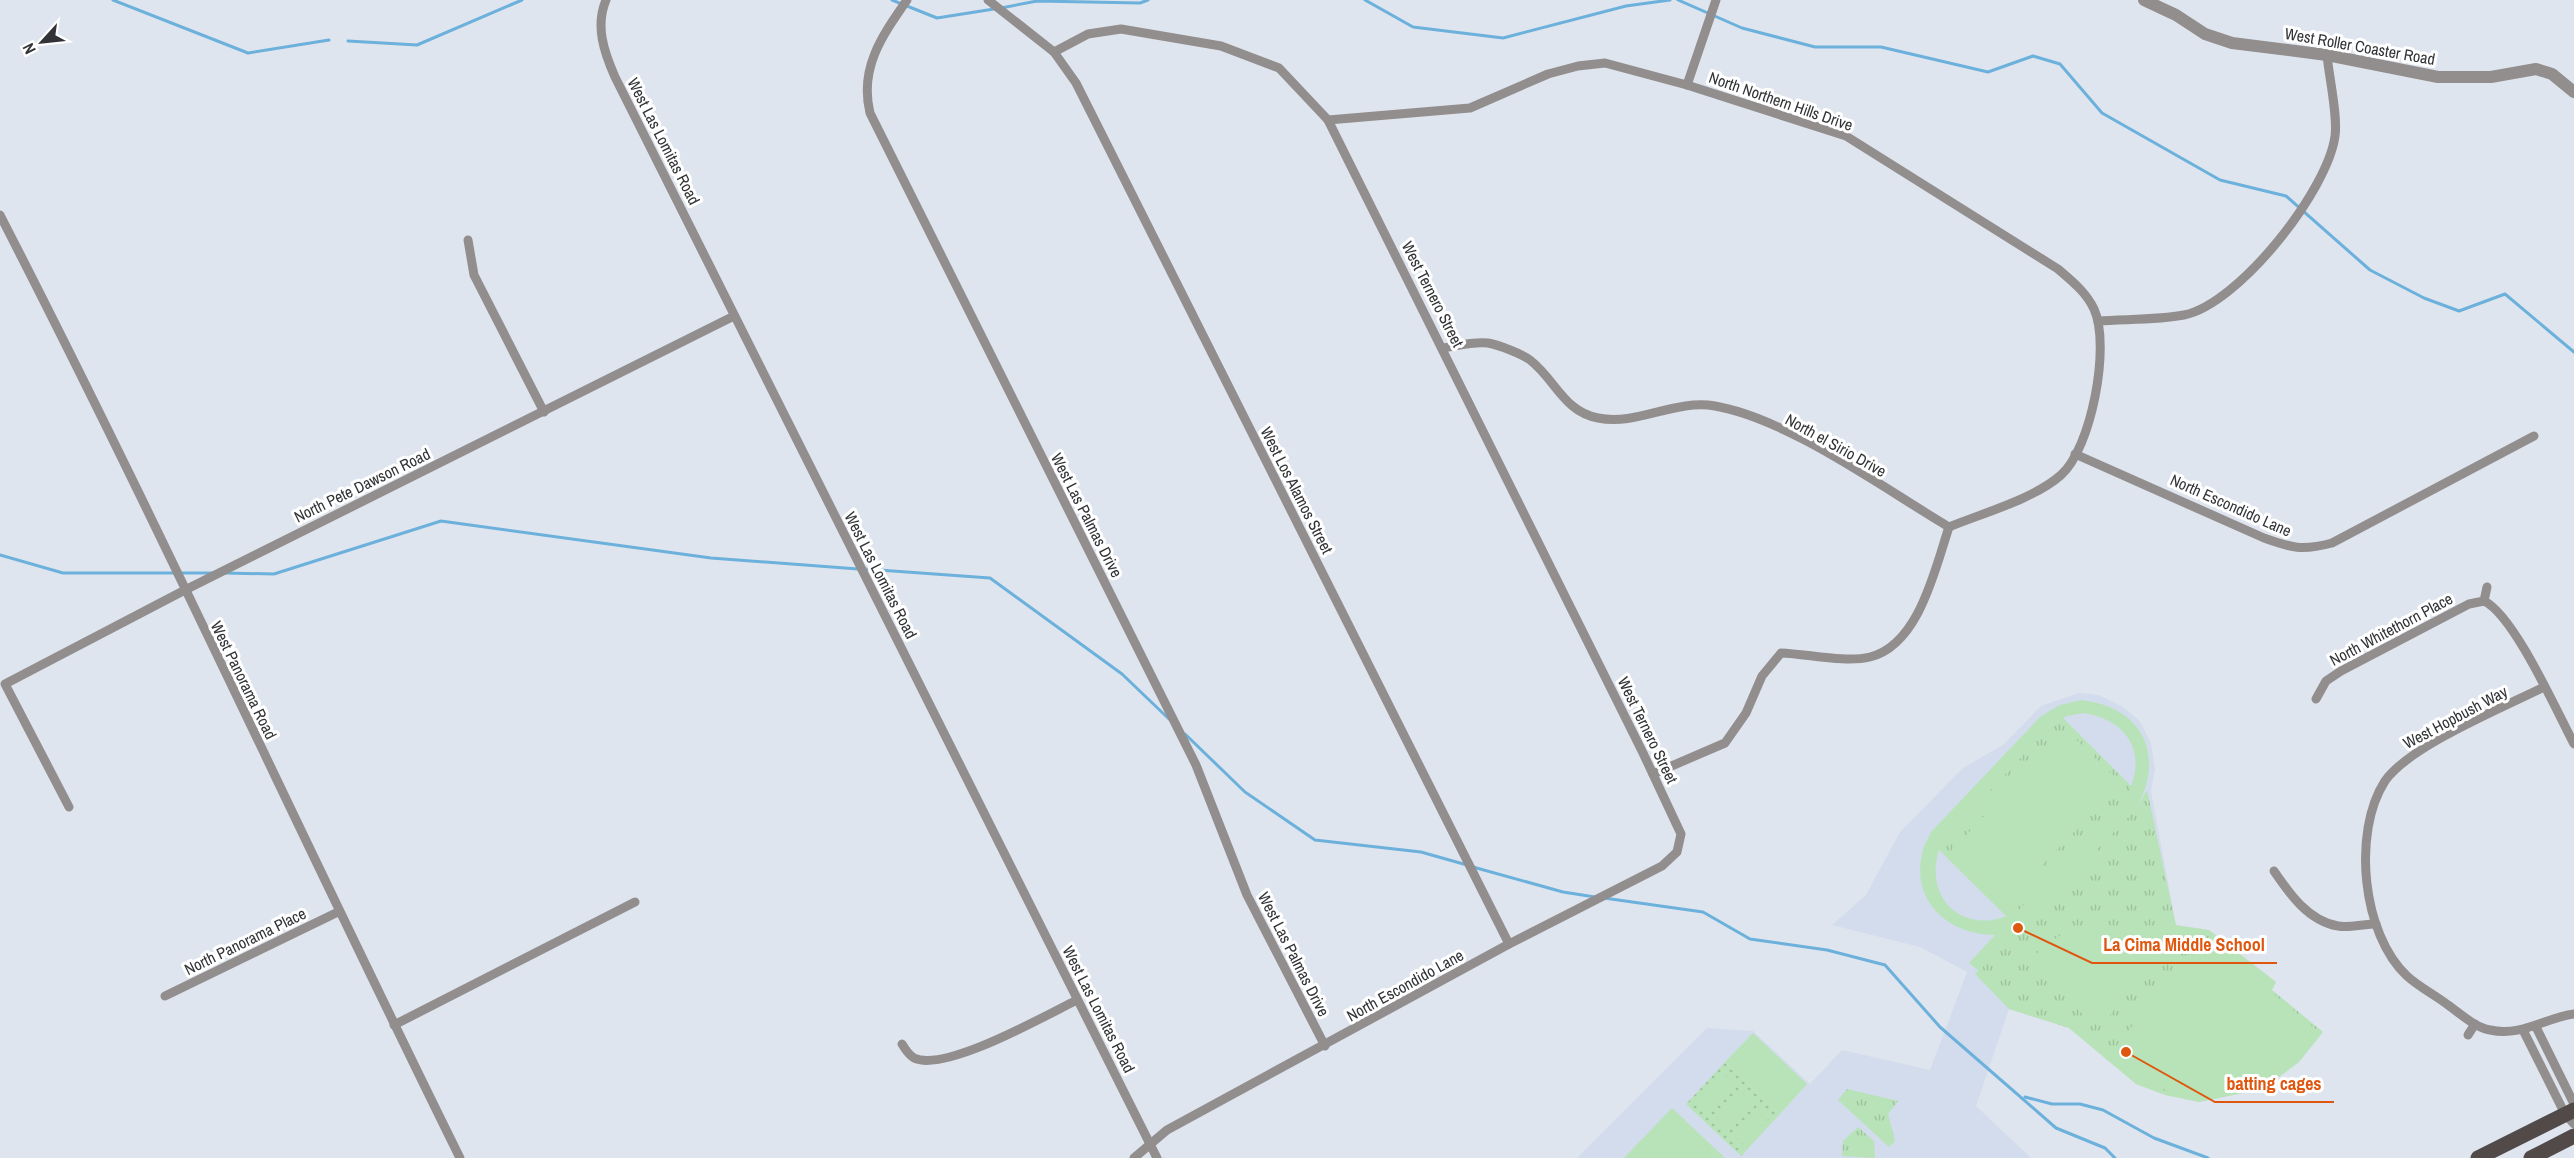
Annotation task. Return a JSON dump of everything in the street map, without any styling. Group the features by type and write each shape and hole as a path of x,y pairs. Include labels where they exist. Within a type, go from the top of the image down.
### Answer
{"main road":[{"path":"2478,1158 2572,1113"},
{"path":"2531,1158 2574,1137"}],"street":[{"name":"West Las Lomitas Road","path":"606,0 601,21 606,57 1157,1158"},
{"name":"West Las Palmas Drive","path":"907,0 871,59 866,77 866,98 870,113 1196,765 1247,895 1325,1046"},
{"path":"988,0 1054,52"},
{"path":"1687,85 1716,0"},
{"name":"West Roller Coaster Road","path":"2144,0 2176,15 2205,34 2232,43 2327,55 2438,76 2491,77 2536,69 2552,74 2574,92"},
{"name":"West Ternero Street","path":"1054,52 1088,34 1121,29 1221,46 1279,68 1328,120 1443,348 1653,774 1680,834"},
{"name":"West Los Alamos Street","path":"1054,52 1076,83 1509,945"},
{"path":"2098,321 2186,314 2214,301 2240,283 2274,246 2302,207 2329,159 2336,135 2327,55"},
{"name":"North Northern Hills Drive","path":"1328,120 1470,108 1537,79 1578,66 1605,63 1687,85 1846,136 2058,269 2084,292 2098,321 2100,353 2097,399 2073,458"},
{"name":"West Panorama Road","path":"0,215 55,322 338,912 460,1158"},
{"path":"468,240 474,275 544,412"},
{"name":"North Pete Dawson Road","path":"69,807 5,684 185,590 734,316"},
{"name":"North el Sirio Drive","path":"1443,348 1488,343 1530,359 1571,407 1597,418 1631,420 1677,407 1704,406 1745,415 1801,438 1949,527"},
{"name":"North Escondido Lane","path":"2073,458 2264,538 2295,549 2311,549 2332,543 2534,436"},
{"path":"1653,774 1725,743 1746,713 1762,676 1781,653 1869,657 1890,648 1910,627 1927,592 1949,527 2048,485 2064,474 2073,458"},
{"path":"2487,587 2487,602 2524,649 2574,744"},
{"name":"North Whitethorn Place","path":"2316,699 2326,681 2342,671 2469,604 2487,602"},
{"name":"West Hopbush Way","path":"2544,687 2431,744 2404,761 2386,780 2375,801 2367,826 2366,876 2376,924 2389,952 2407,976 2475,1024 2490,1030 2523,1030 2574,1014"},
{"name":"North Escondido Lane","path":"1134,1158 1167,1130 1509,945 1662,866 1677,852 1680,834"},
{"path":"2274,871 2291,897 2316,917 2338,926 2376,924"},
{"path":"394,1025 635,902"},
{"name":"North Panorama Place","path":"165,996 338,912"},
{"path":"902,1044 915,1058 929,1061 967,1053 1077,1000"},
{"path":"2468,1035 2475,1024"},
{"path":"2536,1027 2572,1113"},
{"path":"2523,1030 2572,1113"}],"shaded area":[{"path":"2079,693 2099,695 2123,707 2139,720 2151,743 2155,769 2151,791 2176,925 2209,930 2276,982 2272,990 2323,1032 2299,1062 2275,1080 2248,1092 2199,1102 2165,1095 2136,1084 2069,1028 2009,1009 1976,1106 2031,1158 1577,1158 1707,1028 1753,1031 1810,1084 1842,1050 1930,1070 1967,972 1920,947 1832,925 1866,895 1900,832 1963,768 2003,745 2041,706"}],"green space":[{"path":"2081,700 2102,704 2120,712 2134,723 2143,737 2148,753 2149,770 2145,789 2136,809 1979,971 1969,963 1995,935 1978,934 1949,922 1928,901 1922,887 1920,872 1923,848 1931,832 2041,716 2060,705","holes":["2084,713 2114,724 2124,733 2135,755 2132,784 2125,799 2018,911 1998,919 1980,920 1964,916 1950,908 1941,895 1936,879 1937,860 1943,840 2052,724 2067,716"]},
{"path":"2063,718 2132,787 2125,799 2019,911 2007,917 1938,849 1943,840 2052,724"},
{"path":"2066,730 2121,783 2004,905 1949,853"},
{"path":"2147,790 2176,925 2209,930 2276,982 2272,990 2323,1032 2299,1062 2275,1080 2248,1092 2199,1102 2165,1095 2136,1084 2069,1028 2009,1009 1975,974 2136,809"},
{"path":"2102,922 2126,931 2161,953 2105,1021 2092,1023 2029,961 2045,946 2071,930"},
{"path":"2223,944 2274,983 2269,990 2319,1032 2297,1059 2272,1079 2247,1091 2220,1096 2192,1096 2163,1089 2106,1059 2195,947"},
{"path":"1753,1033 1807,1084 1780,1114 1725,1062"},
{"path":"1725,1062 1780,1114 1741,1156 1686,1104"},
{"path":"1723,1074 1736,1085 1710,1112 1698,1101"},
{"path":"1847,1089 1898,1101 1888,1114 1895,1141 1889,1147 1838,1100"},
{"path":"1740,1091 1752,1101 1726,1128 1716,1118"},
{"path":"1758,1106 1770,1117 1744,1145 1732,1134"},
{"path":"1672,1108 1725,1158 1624,1158"},
{"path":"1858,1127 1874,1141 1875,1158 1842,1156 1843,1141"}],"waterway":[{"path":"113,0 248,53 329,40"},
{"path":"348,41 417,45 522,0"},
{"path":"892,0 937,18 994,9"},
{"path":"1001,8 1037,1 1140,3 1148,0"},
{"path":"1365,0 1413,27 1503,38 1626,6 1670,0"},
{"path":"1678,0 1742,28 1815,47 1881,47 1988,72 2033,56 2060,64 2102,113 2220,180 2286,196 2370,270 2424,298 2459,311 2505,294 2574,352"},
{"path":"225,573 274,574 441,521 711,558 858,569"},
{"path":"0,555 63,573 212,573"},
{"path":"865,569 990,578 1122,674 1169,719"},
{"path":"1185,734 1245,792 1315,840 1421,852 1467,865"},
{"path":"1473,867 1563,892 1595,897"},
{"path":"1604,898 1703,912 1750,939 1827,950 1885,965 1940,1027 2056,1128 2105,1148 2115,1158"},
{"path":"2025,1097 2052,1104 2080,1104 2103,1110 2154,1138 2208,1158"}],"place":[{"name":"La Cima Middle School","path":"2018,928"},
{"name":"batting cages","path":"2126,1052"}]}
